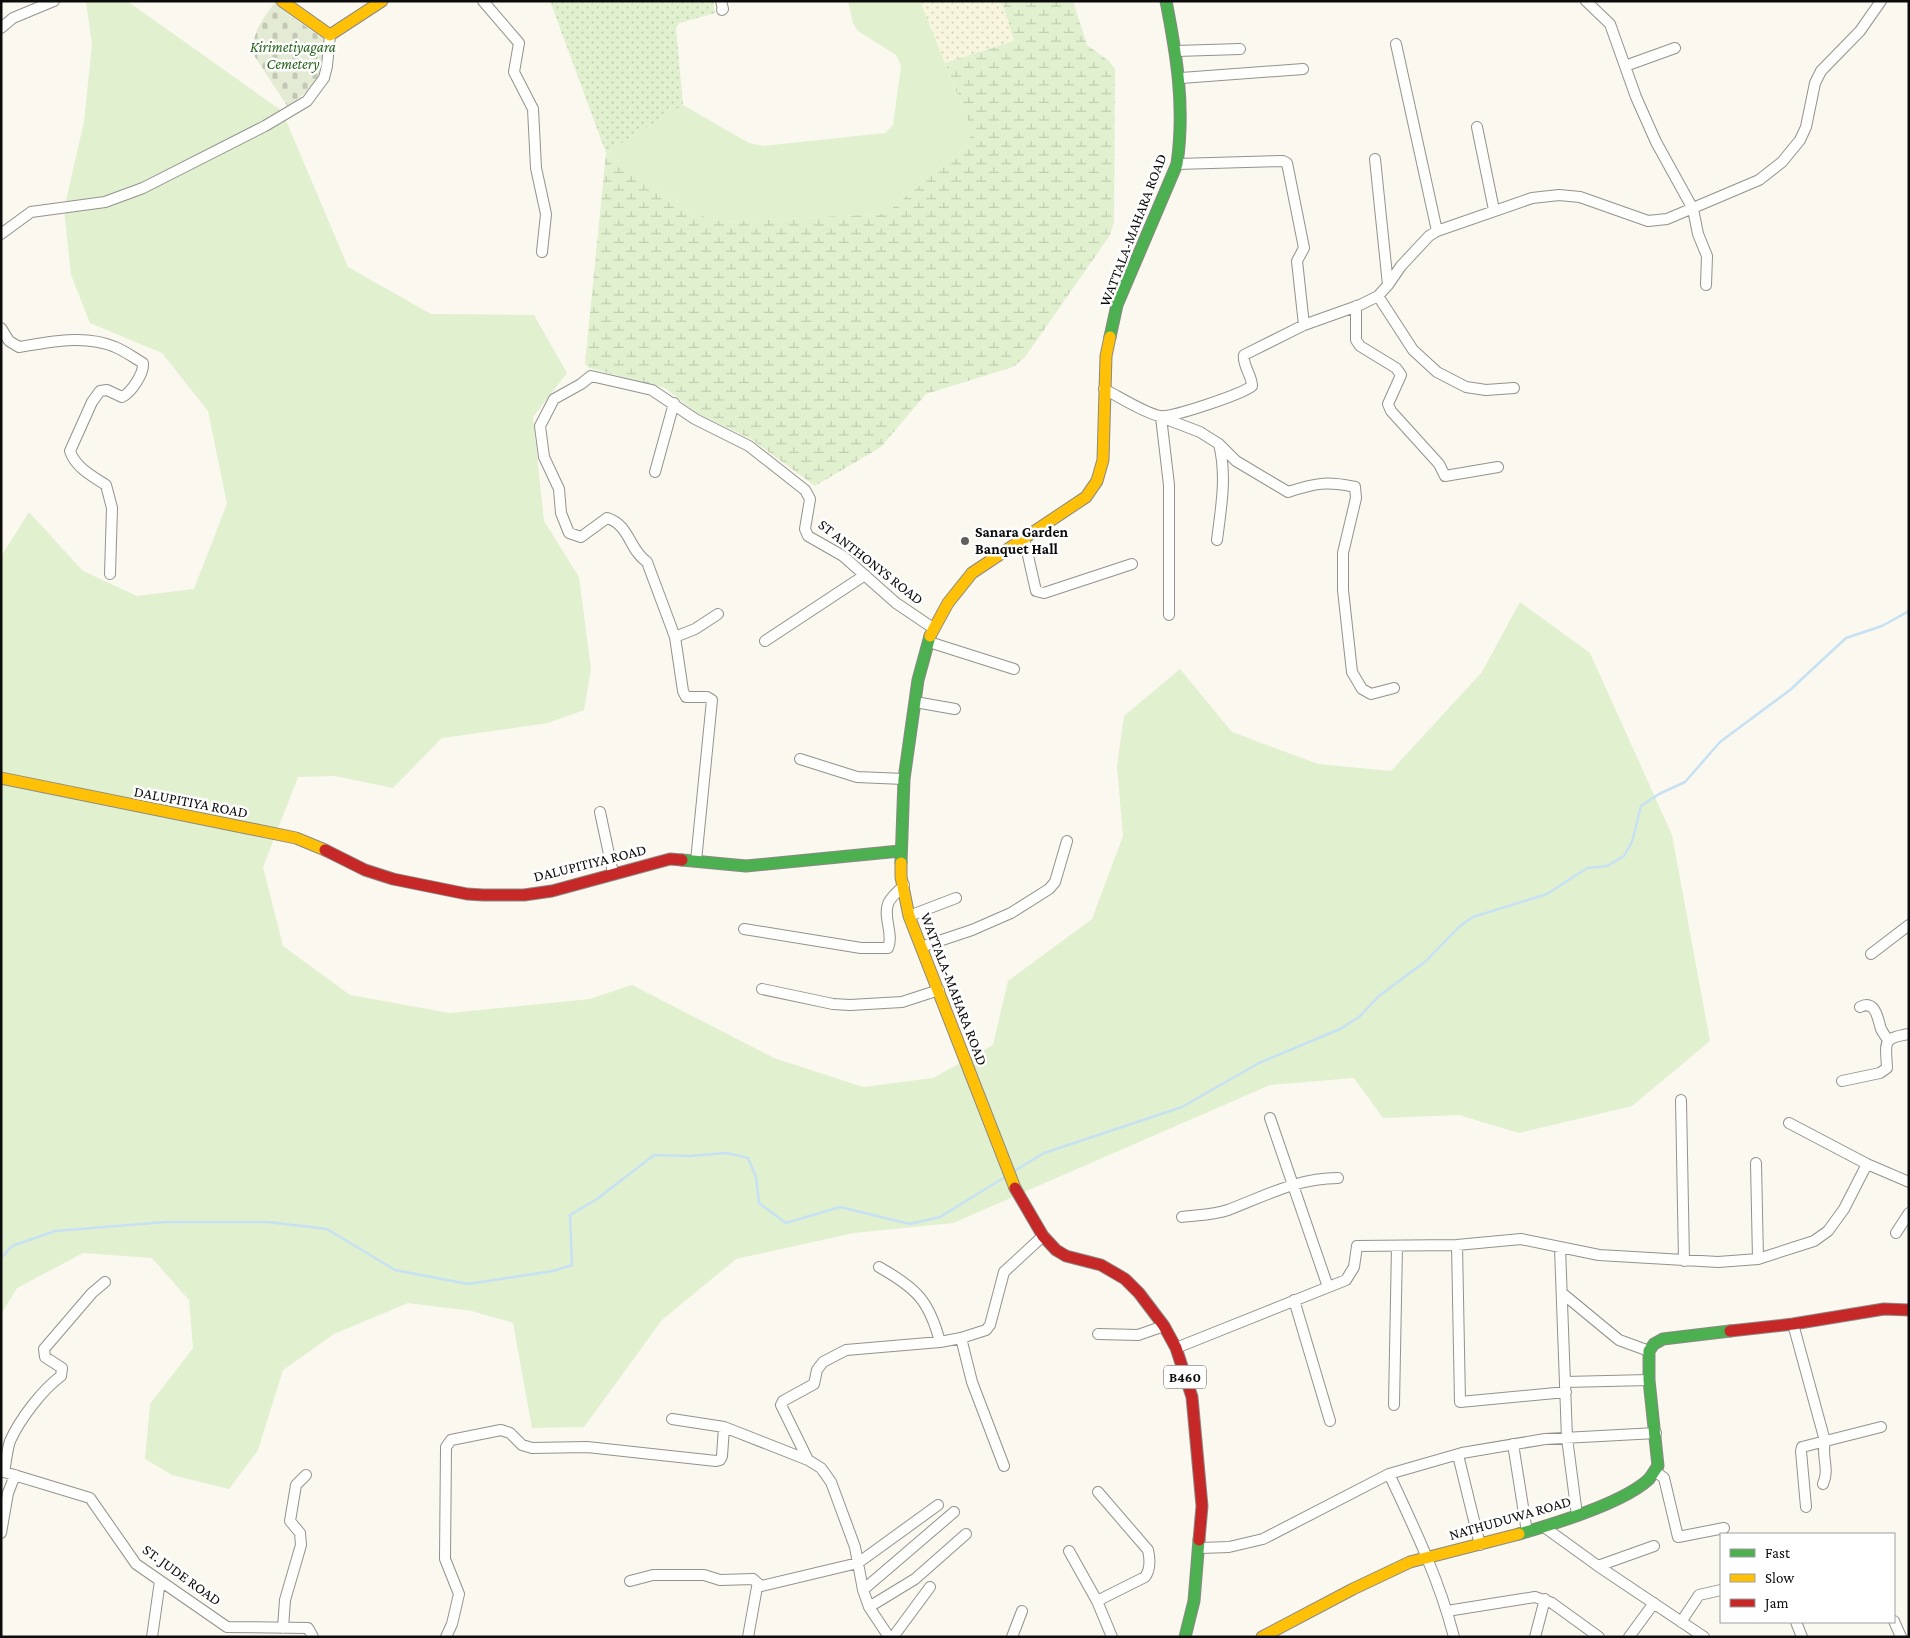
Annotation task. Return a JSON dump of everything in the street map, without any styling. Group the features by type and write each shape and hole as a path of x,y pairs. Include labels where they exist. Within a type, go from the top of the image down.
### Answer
{"street":[{"path":"1,28 13,18 54,1"},
{"path":"282,1 330,35"},
{"path":"330,35 382,1"},
{"path":"483,1 519,43 514,72 534,109 536,168 546,214 542,252"},
{"name":"WATTALA-MAHARA ROAD","path":"1166,1 1181,78 1180,145 1177,164 1117,305 1106,356 1104,460 1097,481 1086,497 972,573 948,603 933,628 918,680 904,779 900,851 901,877 909,916 1017,1192 1043,1236 1056,1250 1066,1256 1101,1265 1124,1279 1139,1293 1164,1326 1176,1348 1192,1397 1202,1506 1200,1548 1194,1601 1185,1637"},
{"path":"1586,1 1610,24 1636,97 1656,142 1693,209 1698,234 1707,256 1706,285"},
{"path":"1161,417 1229,398 1252,386 1252,380 1243,360 1244,355 1304,325 1378,296 1401,266 1429,236 1437,231 1532,198 1558,195 1580,197 1648,221 1667,219 1759,180 1782,162 1800,140 1806,127 1815,83 1821,72 1860,31 1881,1"},
{"path":"1,234 31,212 105,202 144,188 265,126 307,100 324,78 328,66 330,35"},
{"path":"1396,44 1437,231"},
{"path":"1625,66 1675,48"},
{"path":"1176,51 1240,49"},
{"path":"1181,78 1304,69"},
{"path":"1477,127 1494,210"},
{"path":"1375,159 1388,285"},
{"path":"1177,164 1283,161 1287,163 1304,248 1297,261 1304,325"},
{"path":"1378,296 1413,350 1437,372 1466,386 1486,390 1514,388"},
{"path":"1356,306 1356,340 1360,346 1396,368 1402,375 1388,404 1391,411 1439,464 1444,476 1498,467"},
{"path":"1,328 9,341 19,347 70,339 89,341 114,347 143,363 144,368 128,394 122,397 107,390 100,391 92,402 70,450 72,458 106,485 112,508 110,574"},
{"name":"ST ANTHONYS ROAD","path":"675,637 647,562 638,556 625,531 615,521 607,518 581,537 569,533 561,513 558,489 544,457 540,426 554,399 581,384 591,376 652,390 674,403 695,419 749,446 805,490 810,499 805,529 808,536 843,556 896,603 933,628"},
{"path":"1104,389 1161,417 1200,432 1219,444 1236,461 1288,492 1317,483 1333,482 1355,487 1356,498 1343,553 1343,590 1352,672 1362,689 1371,694 1394,688"},
{"path":"655,472 674,403"},
{"path":"1161,417 1169,485 1169,615"},
{"path":"1216,540 1223,496 1223,459 1219,444"},
{"path":"1024,538 1036,591 1044,593 1132,564"},
{"path":"765,641 865,574"},
{"path":"696,860 712,700 707,697 686,697 683,692 675,637 695,629 718,614"},
{"path":"929,642 1014,669"},
{"path":"915,702 955,709"},
{"path":"800,758 856,777 904,779"},
{"name":"DALUPITIYA ROAD","path":"1,778 296,838 335,854 365,870 467,894 524,894 552,891 670,859 746,866 900,851"},
{"path":"600,812 613,873"},
{"path":"921,947 972,930 1011,913 1049,889 1055,882 1066,841"},
{"path":"744,929 861,948 888,948 890,943 886,911 888,902 904,885"},
{"path":"909,916 956,898"},
{"path":"1871,954 1909,925"},
{"path":"762,990 833,1004 850,1005 902,1002 939,990"},
{"path":"1860,1007 1863,1005 1870,1007 1878,1013 1882,1031 1888,1040"},
{"path":"1842,1080 1880,1073 1887,1068 1886,1046 1888,1040 1893,1036 1909,1034"},
{"path":"1681,1100 1684,1261"},
{"path":"1270,1118 1328,1287"},
{"path":"1789,1123 1867,1164 1909,1182"},
{"path":"1756,1163 1758,1259"},
{"path":"1176,1348 1346,1280 1354,1267 1357,1246 1457,1245 1521,1239 1599,1255 1718,1262 1758,1259 1814,1241 1828,1231 1844,1208 1867,1164"},
{"path":"1182,1217 1225,1211 1292,1184 1319,1178 1338,1178"},
{"path":"1896,1234 1909,1213"},
{"path":"808,1460 781,1405 784,1400 814,1384 817,1370 823,1362 846,1350 940,1342 986,1330 990,1325 1004,1272 1043,1236"},
{"path":"1457,1245 1460,1402 1565,1387 1649,1380"},
{"path":"1394,1405 1397,1246"},
{"path":"1560,1248 1567,1438 1577,1515"},
{"path":"879,1267 905,1282 922,1298 936,1325 940,1342"},
{"path":"3,1471 10,1442 27,1414 50,1384 61,1376 62,1368 45,1356 44,1349 92,1294 105,1282"},
{"path":"1562,1294 1619,1340 1649,1351"},
{"path":"1294,1300 1330,1421"},
{"path":"1724,1528 1678,1537 1664,1478 1656,1472 1658,1466 1656,1432 1649,1380 1649,1351 1654,1344 1663,1339 1793,1324 1884,1308 1909,1310"},
{"path":"1793,1324 1825,1441 1822,1452 1827,1473 1823,1484"},
{"path":"1098,1334 1138,1335 1164,1326"},
{"path":"961,1338 972,1382 1004,1466"},
{"path":"672,1419 724,1427 808,1460 821,1468 830,1482 855,1547 863,1590 869,1607 891,1637 930,1587"},
{"path":"446,1637 452,1624 459,1594 446,1559 446,1447 451,1440 502,1430 510,1433 522,1445 532,1448 587,1447 716,1461 720,1460 722,1456 724,1427"},
{"path":"1806,1507 1800,1451 1802,1447 1881,1427"},
{"path":"1200,1548 1229,1547 1263,1539 1389,1474 1458,1455 1544,1439 1656,1432"},
{"path":"1513,1444 1527,1532"},
{"path":"1458,1455 1480,1545"},
{"name":"ST. JUDE ROAD","path":"3,1471 90,1498 136,1564 227,1627 308,1628 312,1637"},
{"name":"NATHUDUWA ROAD","path":"1262,1637 1390,1570 1428,1556 1480,1545 1544,1527 1577,1515 1628,1494 1649,1480 1656,1472"},
{"path":"1389,1474 1428,1556 1454,1637"},
{"path":"1,1533 8,1493 15,1475"},
{"path":"283,1628 285,1600 301,1545 300,1533 290,1522 296,1485 306,1475"},
{"path":"1097,1601 1145,1577 1149,1572 1150,1558 1148,1550 1098,1492"},
{"path":"748,1637 757,1587 858,1563 938,1505"},
{"path":"863,1590 954,1512"},
{"path":"1544,1527 1598,1566 1704,1637"},
{"path":"869,1607 915,1579 966,1534"},
{"path":"1598,1566 1654,1546"},
{"path":"1069,1551 1097,1601 1112,1637"},
{"path":"630,1581 653,1575 704,1575 720,1580 753,1578 761,1586"},
{"path":"152,1637 160,1580"},
{"path":"1681,1622 1699,1595 1720,1590"},
{"path":"1447,1611 1535,1597 1545,1599 1598,1637"},
{"path":"1535,1637 1545,1599"},
{"path":"1629,1637 1654,1603"},
{"path":"1012,1637 1022,1611"},
{"path":"1796,1623 1802,1637"},
{"path":"1895,1623 1901,1637"}],"shaded area":[{"path":"920,1 1002,1 1014,41 945,63"}],"green space":[{"path":"86,1 127,1 282,111 348,267 431,314 534,315 567,373 533,417 544,521 579,577 591,669 584,710 548,723 442,738 393,788 335,776 298,777 263,867 283,946 350,995 449,1013 590,999 632,985 774,1058 863,1087 933,1078 993,1045 1008,981 1092,919 1123,836 1117,766 1124,716 1180,669 1232,732 1318,764 1391,771 1482,672 1520,602 1590,653 1672,835 1710,1041 1632,1106 1519,1133 1459,1115 1383,1118 1354,1078 1270,1085 953,1223 854,1233 736,1259 662,1320 584,1427 532,1428 513,1323 472,1311 408,1303 334,1334 283,1370 258,1450 229,1489 172,1475 145,1459 150,1404 193,1348 189,1300 152,1258 83,1253 17,1288 1,1314 2,555 29,512 83,571 137,596 194,589 227,504 208,411 162,353 90,323 71,275 64,209 84,122 92,45"},
{"path":"550,1 713,1 715,13 679,23 676,28 683,105 606,153"},
{"path":"848,1 920,1 972,131 967,146 891,209 881,214 722,222 696,214 606,153 683,105 749,143 763,146 885,133 893,125 901,66 896,55 858,31 853,23"},
{"path":"1002,1 1073,1 1087,45 1109,61 1115,69 1114,222 1110,235 1025,357 1013,367 926,394 881,447 815,486 751,439 698,414 665,388 589,368 585,364 606,153 696,214 722,222 881,214 891,209 967,146 972,131 945,63 1014,41"},
{"name":"Kirimetiyagara Cemetery","path":"275,2 289,15 328,42 324,66 317,83 288,107 255,57 254,49 258,28"}],"waterway":[{"path":"1016,1170 1044,1153 1182,1107 1259,1063 1340,1029 1359,1017 1379,996 1426,961 1460,926 1473,917 1547,894 1587,868 1607,866 1624,856 1632,842 1641,806 1659,794 1685,782 1720,742 1790,690 1846,638 1882,626 1909,611"},
{"path":"1,1258 12,1246 55,1231 166,1222 268,1222 327,1229 395,1270 468,1284 553,1271 572,1265 570,1215 597,1199 654,1155 689,1156 727,1153 748,1158 756,1177 759,1203 786,1223 840,1207 910,1224 940,1217 1005,1177"}],"traffic: fast":[{"path":"1110,337 1117,305 1177,164 1180,122 1179,82 1166,1"},
{"path":"901,863 904,779 918,680 930,636"},
{"path":"682,860 746,866 900,851"},
{"path":"1519,1534 1588,1512 1638,1488 1649,1479 1658,1466 1649,1380 1649,1351 1654,1344 1663,1339 1730,1331"},
{"path":"1185,1637 1194,1601 1199,1540"}],"traffic: slow":[{"path":"282,1 330,35 382,1"},
{"path":"930,636 948,603 972,573 1086,497 1097,481 1103,460 1106,356 1110,337"},
{"path":"1,778 296,838 325,850"},
{"path":"901,863 901,877 909,916 1015,1188"},
{"path":"1262,1637 1353,1589 1410,1562 1519,1534"}],"traffic: jam":[{"path":"325,850 365,870 393,879 467,894 483,895 524,895 552,891 670,859 682,860"},
{"path":"1015,1188 1043,1236 1056,1250 1066,1256 1101,1265 1125,1279 1139,1293 1164,1326 1176,1348 1192,1397 1202,1506 1199,1540"},
{"path":"1730,1331 1793,1324 1884,1309 1909,1310"}],"place":[{"name":"Sanara Garden Banquet Hall","path":"965,541"}]}
